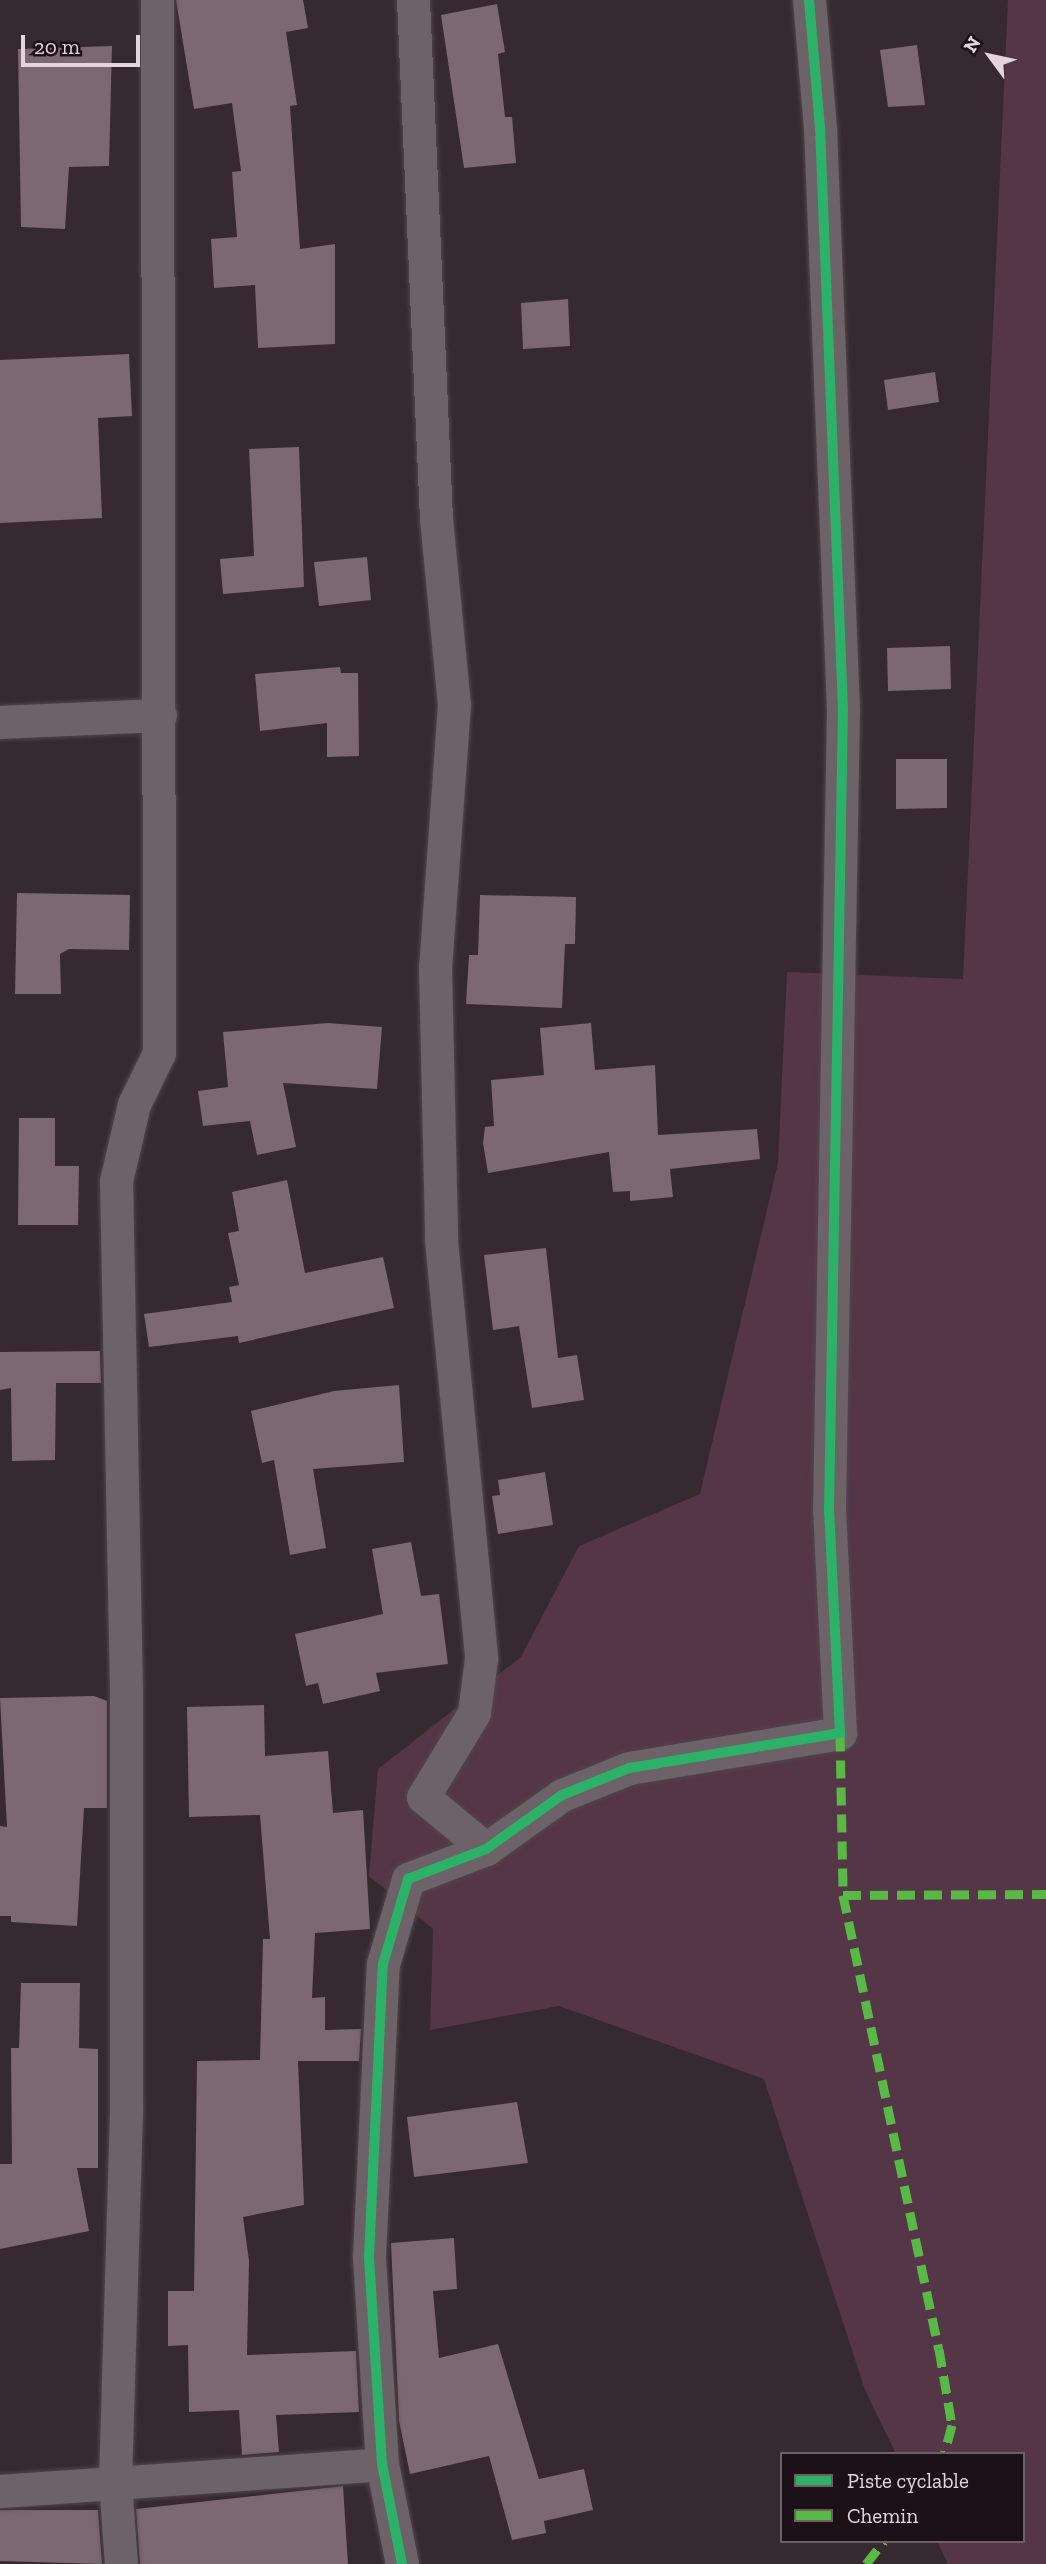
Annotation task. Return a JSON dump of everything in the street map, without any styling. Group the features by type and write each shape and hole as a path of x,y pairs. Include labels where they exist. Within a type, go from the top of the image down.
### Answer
{"street":[{"path":"121,2564 115,2482 126,2105 116,1181 134,1104 159,1053 157,0"},
{"path":"413,0 436,518 454,704 435,966 441,1240 481,1659 474,1713 422,1797 486,1849"},
{"path":"402,2564 382,2464 369,2257 383,1964 408,1878 486,1849 562,1795 629,1768 840,1733 829,1510 843,710 821,142 809,0"},
{"path":"0,722 160,715"},
{"path":"0,2491 382,2464"}],"shaded area":[{"path":"1008,0 1046,0 1046,2564 948,2564 938,2543 1025,2543 1025,2452 895,2452 865,2390 764,2079 559,2006 430,2030 433,1929 369,1876 378,1769 521,1657 579,1546 700,1494 778,1163 787,972 963,979"}],"building":[{"path":"176,0 303,0 308,28 286,32 297,105 290,106 300,249 335,244 335,344 258,348 255,285 214,288 211,239 237,237 232,172 241,171 232,103 194,109"},
{"path":"497,4 505,52 498,54 505,117 512,117 516,163 464,168 441,15"},
{"path":"917,45 925,105 888,107 880,50"},
{"path":"112,46 109,166 69,167 65,229 21,227 18,49"},
{"path":"568,299 570,346 523,349 521,303"},
{"path":"129,354 132,416 98,418 102,518 0,523 0,360"},
{"path":"935,372 939,402 888,410 884,380"},
{"path":"299,447 304,587 223,594 220,559 254,556 249,449"},
{"path":"367,557 371,600 319,606 314,562"},
{"path":"950,646 951,689 888,691 887,648"},
{"path":"340,667 341,673 358,673 359,756 327,757 327,723 260,731 255,674"},
{"path":"896,759 947,759 947,808 896,809"},
{"path":"17,893 130,895 129,950 69,949 60,954 61,994 15,994"},
{"path":"480,895 576,897 575,944 565,944 562,1008 466,1004 469,955 478,955"},
{"path":"328,1023 382,1027 377,1089 283,1083 296,1147 257,1155 250,1121 203,1126 198,1091 228,1087 223,1032"},
{"path":"591,1023 595,1070 655,1065 658,1135 757,1129 760,1159 670,1169 673,1197 630,1201 630,1191 613,1192 609,1152 488,1173 483,1143 485,1127 494,1126 491,1080 544,1075 540,1028"},
{"path":"19,1118 55,1118 55,1166 79,1166 78,1225 18,1225"},
{"path":"287,1180 305,1273 383,1257 394,1308 239,1343 238,1336 149,1347 144,1314 232,1302 229,1287 239,1285 228,1233 239,1231 232,1192"},
{"path":"546,1248 558,1358 577,1355 584,1400 532,1408 519,1326 493,1330 484,1255"},
{"path":"100,1351 101,1383 56,1383 55,1460 12,1461 11,1388 0,1390 0,1352"},
{"path":"399,1385 404,1462 313,1469 326,1548 290,1555 274,1460 262,1463 251,1411 334,1391"},
{"path":"545,1472 553,1525 498,1534 492,1496 500,1495 498,1480"},
{"path":"411,1542 421,1596 439,1594 448,1664 376,1673 380,1691 323,1704 318,1683 306,1686 295,1634 383,1614 372,1549"},
{"path":"94,1696 107,1701 107,1808 84,1808 77,1926 11,1922 11,1916 0,1916 0,1826 7,1827 0,1698"},
{"path":"264,1705 265,1756 328,1751 333,1813 363,1810 370,1929 315,1933 312,1998 325,1997 325,2030 361,2029 359,2061 298,2061 304,2205 243,2217 249,2261 247,2355 356,2351 359,2412 276,2415 279,2452 242,2455 239,2410 189,2412 188,2345 168,2346 168,2291 194,2291 197,2061 260,2060 263,1939 270,1939 260,1815 189,1817 187,1707"},
{"path":"21,1983 80,1983 79,2048 98,2049 98,2168 77,2168 89,2231 0,2249 0,2164 12,2164 11,2048 19,2048"},
{"path":"517,2102 528,2163 414,2177 407,2117"},
{"path":"454,2238 457,2289 433,2291 439,2358 498,2344 539,2479 584,2469 593,2510 544,2521 546,2533 512,2540 489,2456 410,2474 399,2421 391,2243"},
{"path":"343,2486 348,2564 140,2564 136,2509"},
{"path":"0,2510 98,2510 102,2564 0,2561"}],"marked path":[{"path":"840,1733 843,1895 939,2349 952,2425 945,2452"},
{"path":"843,1895 1046,1894"},
{"path":"866,2564 882,2543"}],"cycle path":[{"path":"402,2564 382,2464 369,2257 383,1964 408,1879 486,1849 562,1795 629,1768 840,1733 829,1510 843,710 820,128 809,0"}]}
